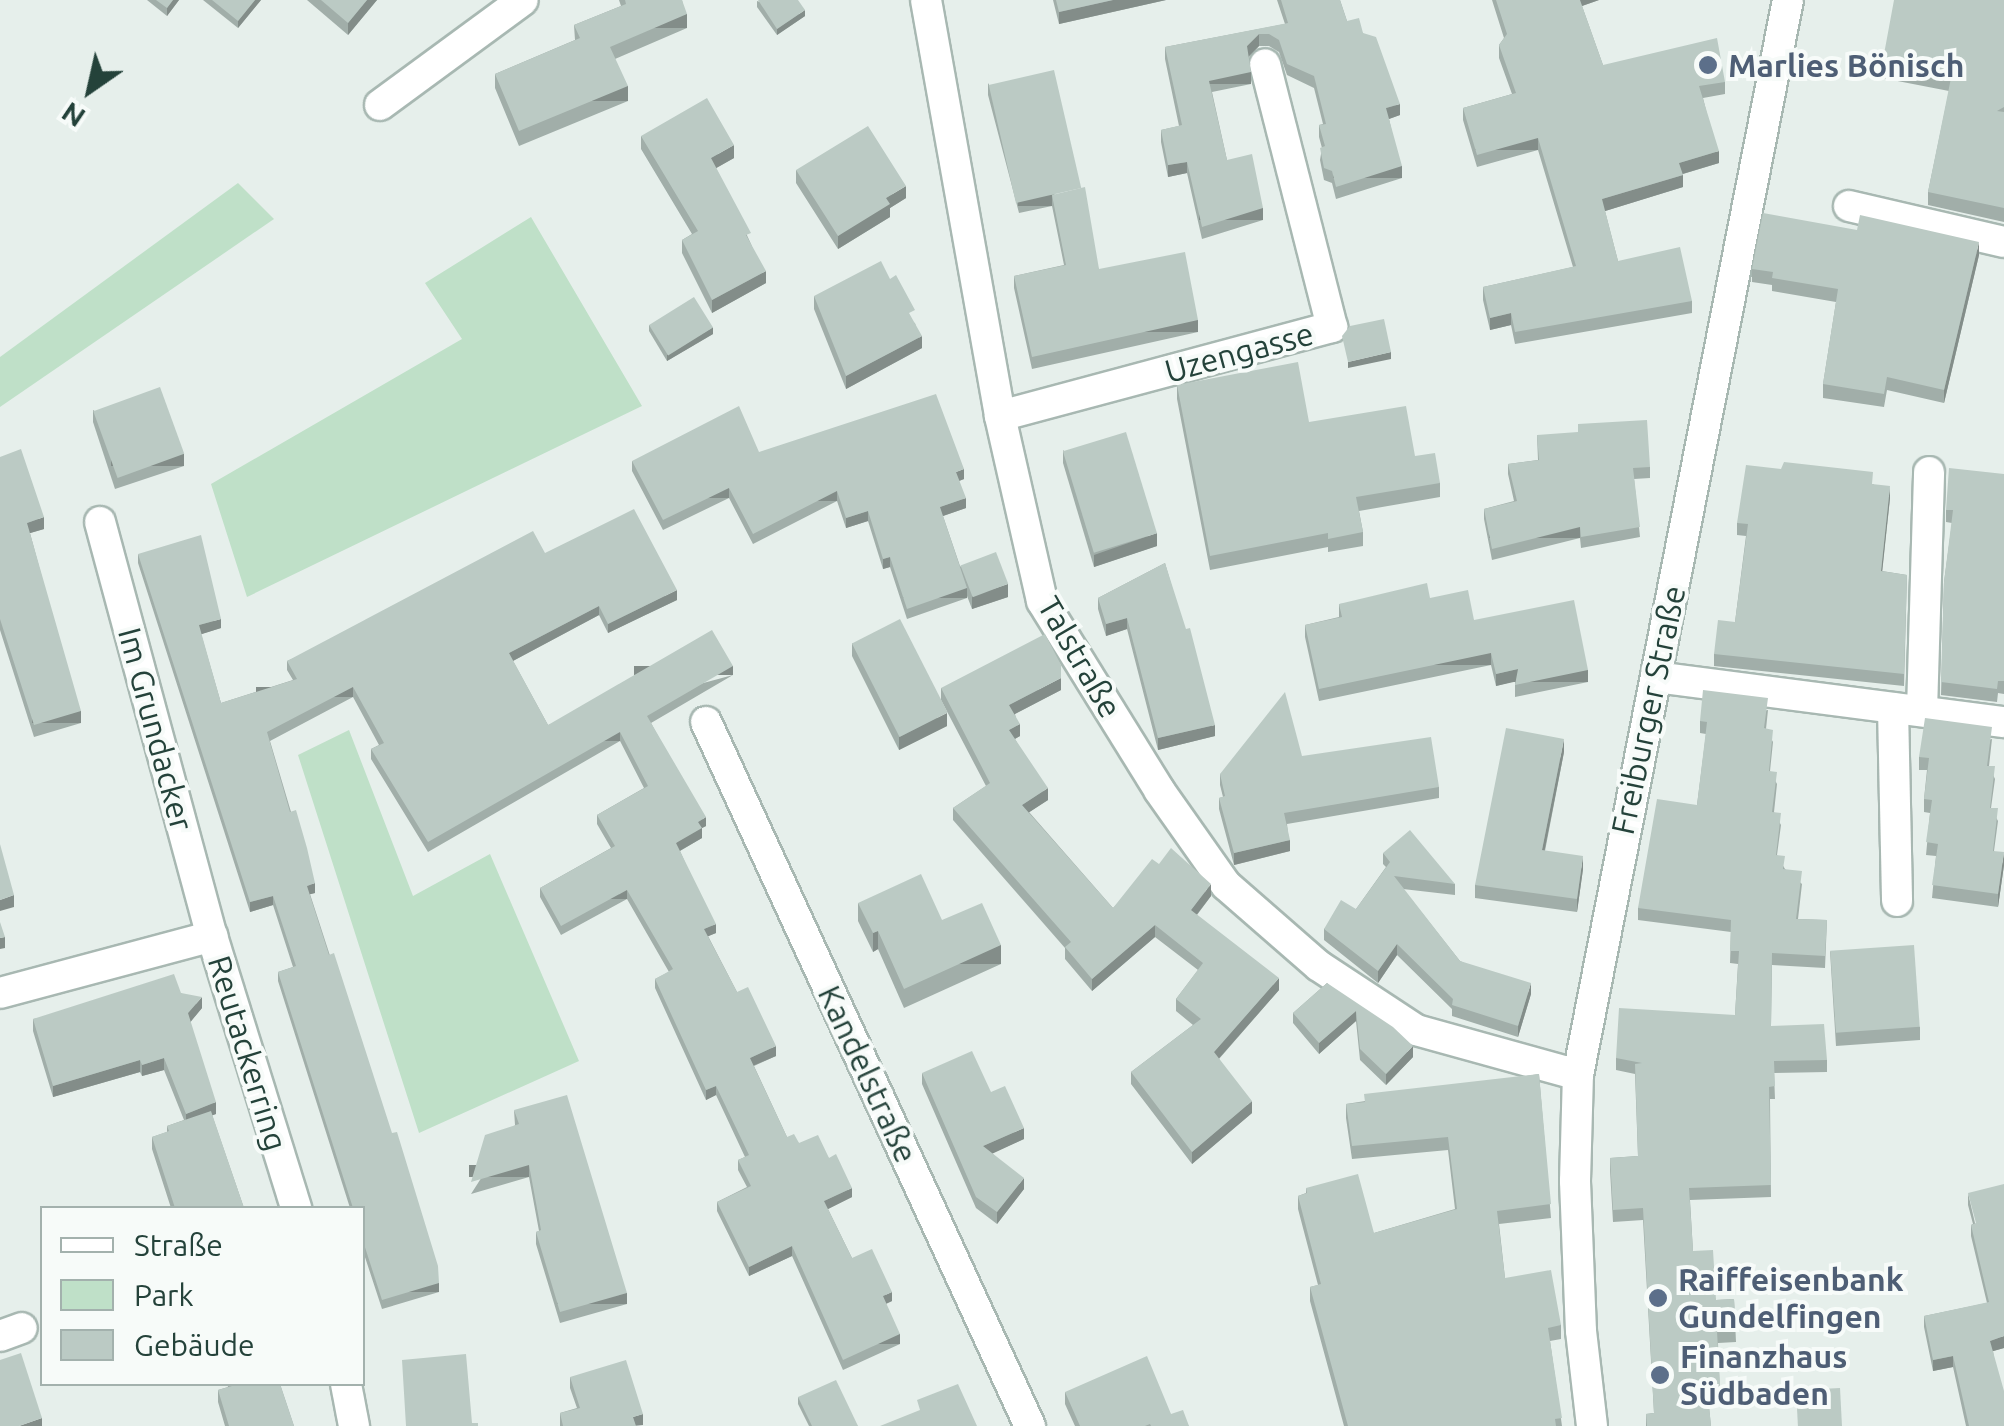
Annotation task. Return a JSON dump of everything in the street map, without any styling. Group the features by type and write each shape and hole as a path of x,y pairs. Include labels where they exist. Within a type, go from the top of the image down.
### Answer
{"street":[{"path":"380,105 523,0"},
{"name":"Talstraße","path":"926,0 1000,416 1042,601 1159,790 1226,886 1319,966 1416,1030 1578,1075"},
{"name":"Freiburger Straße","path":"1592,1426 1581,1331 1575,1181 1578,1075 1618,852 1656,677 1788,0"},
{"name":"Uzengasse","path":"1000,416 1332,327 1265,64"},
{"path":"1850,206 2004,242"},
{"path":"1897,901 1908,710 1929,472"},
{"name":"Im Grundacker","path":"100,522 212,936"},
{"path":"1656,677 2004,722"},
{"name":"Kandelstraße","path":"706,722 1030,1426"},
{"name":"Reutackerring","path":"0,993 212,936 295,1206"},
{"path":"346,1386 354,1426"}],"green space":[{"path":"238,183 274,219 0,407 0,357"},
{"path":"531,217 642,406 247,597 211,484 462,339 425,283"},
{"path":"349,730 413,896 490,854 579,1061 419,1133 298,755"}],"building":[{"path":"156,0 173,0 167,8"},
{"path":"212,0 255,0 238,21"},
{"path":"321,0 367,0 348,23"},
{"path":"625,0 682,0 687,14 610,47 628,86 519,131 495,74 580,38 574,25 626,4"},
{"path":"758,0 798,0 805,10 777,29"},
{"path":"1056,0 1113,0 1059,12"},
{"path":"1281,0 1340,0 1347,21 1359,18 1363,33 1376,37 1400,104 1386,108 1402,166 1336,187 1332,171 1324,168 1320,148 1325,146 1319,125 1326,124 1314,76 1287,64 1279,40 1259,34 1247,46 1251,72 1209,81 1227,160 1252,154 1263,208 1202,227 1187,162 1168,165 1161,130 1182,125 1165,47 1288,23"},
{"path":"1496,0 1580,0 1603,65 1717,38 1725,82 1699,86 1719,151 1679,163 1683,175 1602,199 1618,261 1680,247 1692,301 1515,332 1511,313 1490,318 1483,287 1576,266 1538,138 1477,155 1463,108 1516,93 1499,45 1507,34"},
{"path":"1894,0 2004,0 2004,107 1997,111 2004,112 2004,208 1928,192 1951,78 1882,65"},
{"path":"1054,70 1081,188 1016,203 989,85"},
{"path":"707,98 734,145 711,158 751,233 746,235 766,271 712,300 682,240 698,231 641,136"},
{"path":"868,126 906,186 886,198 890,204 838,236 796,170"},
{"path":"1085,187 1099,269 1185,252 1198,320 1032,357 1014,276 1066,265 1052,195"},
{"path":"1763,213 1857,230 1860,215 1979,242 1944,390 1887,377 1884,394 1823,384 1838,289 1772,278 1773,272 1752,269"},
{"path":"881,261 890,279 896,275 915,310 909,313 922,336 846,376 814,296"},
{"path":"694,297 713,328 668,356 649,325"},
{"path":"1384,319 1391,352 1348,362 1342,336 1350,326"},
{"path":"1298,362 1309,422 1406,406 1415,456 1435,453 1440,483 1356,497 1363,532 1328,539 1328,533 1210,556 1177,385"},
{"path":"160,387 184,454 118,478 93,411"},
{"path":"936,394 964,469 956,472 966,498 940,507 967,588 907,609 890,557 883,559 868,511 846,518 837,491 753,534 729,488 663,520 632,461 739,406 759,452"},
{"path":"1647,420 1650,467 1633,468 1640,527 1581,537 1580,527 1492,549 1484,509 1517,501 1508,464 1539,460 1537,435 1578,432 1578,424"},
{"path":"1126,432 1157,533 1094,553 1063,451"},
{"path":"21,449 44,517 27,523 81,711 34,725 0,619 0,457"},
{"path":"1784,462 1873,472 1872,484 1890,486 1881,571 1907,575 1904,674 1714,654 1718,620 1735,622 1748,524 1737,523 1746,465 1781,469"},
{"path":"1949,468 2004,474 2004,681 1998,681 1997,689 1941,682 1944,582 1953,510 1946,510"},
{"path":"634,509 677,590 608,624 599,606 509,653 548,725 712,630 733,666 647,716 706,817 698,822 702,828 676,843 716,924 704,929 737,992 748,987 776,1046 750,1058 787,1137 794,1134 799,1143 818,1135 829,1158 836,1154 852,1188 824,1201 852,1258 872,1249 892,1292 883,1296 900,1334 843,1360 792,1246 749,1267 717,1202 751,1186 738,1160 749,1155 716,1086 706,1090 655,979 673,969 627,890 561,926 540,888 615,846 597,815 648,786 620,732 428,842 371,749 384,743 353,687 267,732 290,812 296,810 307,848 315,883 307,886 329,955 334,953 392,1133 397,1132 438,1266 439,1283 382,1300 365,1247 365,1206 352,1206 278,972 296,966 273,896 250,902 138,554 201,535 221,619 199,625 221,703 297,679 287,661 533,531 545,553"},
{"path":"996,552 1008,584 973,597 961,566"},
{"path":"1165,563 1186,629 1190,628 1215,725 1158,738 1127,618 1106,624 1098,598"},
{"path":"1427,583 1430,598 1468,590 1474,620 1574,600 1588,670 1515,685 1518,669 1496,674 1491,653 1319,689 1305,625 1342,617 1339,604"},
{"path":"900,619 948,713 900,737 852,644"},
{"path":"1045,634 1061,665 1061,678 1009,705 1020,724 1009,730 1048,788 1022,805 1113,908 1152,859 1159,864 1171,848 1211,884 1191,910 1279,978 1214,1052 1252,1101 1192,1152 1131,1072 1201,1019 1176,999 1203,963 1155,925 1092,979 1065,947 1071,942 953,808 990,783 941,688"},
{"path":"1703,690 1768,698 1764,728 1773,730 1769,771 1777,772 1772,812 1781,813 1776,855 1785,856 1783,869 1802,871 1796,919 1827,920 1825,956 1772,953 1771,1026 1824,1024 1827,1060 1774,1061 1775,1086 1769,1087 1771,1185 1689,1188 1693,1251 1713,1250 1716,1300 1734,1299 1736,1330 1717,1331 1720,1385 1707,1385 1711,1426 1647,1426 1646,1414 1654,1413 1643,1208 1613,1210 1610,1158 1638,1156 1635,1064 1642,1063 1616,1058 1619,1008 1735,1015 1739,951 1730,951 1731,920 1638,908 1657,799 1697,805 1707,722 1700,721"},
{"path":"1285,692 1302,756 1431,737 1439,787 1284,813 1290,840 1234,853 1219,798 1225,796 1220,774"},
{"path":"1925,718 1992,727 1987,766 1995,766 1990,808 1998,808 1993,851 2004,852 1998,894 1932,885 1938,844 1926,842 1932,800 1924,799 1929,758 1919,757"},
{"path":"1506,728 1564,739 1542,850 1583,856 1577,899 1475,885"},
{"path":"1410,830 1455,884 1394,876 1460,961 1531,983 1518,1026 1452,1005 1453,999 1397,944 1378,971 1324,929 1341,900 1356,909 1390,862 1383,853"},
{"path":"0,844 14,895 0,900"},
{"path":"921,874 942,920 982,903 1001,945 904,989 878,931 873,933 858,903"},
{"path":"1914,945 1920,1027 1836,1033 1830,951"},
{"path":"174,974 181,993 202,997 188,1013 216,1102 186,1114 164,1058 142,1065 140,1060 53,1086 33,1019"},
{"path":"1327,983 1393,1027 1413,1046 1386,1074 1360,1049 1356,1011 1319,1043 1293,1013"},
{"path":"972,1051 991,1092 1005,1086 1024,1128 983,1146 1024,1178 997,1212 976,1197 922,1073"},
{"path":"1539,1074 1551,1204 1497,1211 1505,1278 1551,1270 1561,1325 1548,1328 1562,1418 1555,1419 1556,1426 1348,1426 1310,1287 1321,1284 1298,1196 1307,1193 1306,1188 1358,1174 1374,1233 1457,1209 1448,1137 1352,1146 1346,1104 1365,1102 1364,1094"},
{"path":"567,1095 627,1293 560,1312 536,1232 541,1230 529,1165 471,1182 485,1135 519,1124 514,1110"},
{"path":"211,1111 243,1206 174,1206 152,1137 169,1131 167,1126"},
{"path":"2004,1184 2004,1336 1990,1341 2004,1391 2004,1426 1969,1426 1953,1356 1933,1360 1924,1316 1989,1302 1971,1225 1976,1223 1968,1193"},
{"path":"21,1353 42,1418 19,1426 0,1426 0,1360"},
{"path":"466,1354 472,1423 478,1426 406,1426 402,1360"},
{"path":"1147,1356 1171,1414 1183,1410 1189,1426 1080,1426 1065,1392"},
{"path":"626,1360 643,1414 633,1417 636,1426 563,1426 560,1413 580,1408 570,1377"},
{"path":"836,1380 858,1426 812,1426 798,1397"},
{"path":"958,1384 977,1426 880,1426 920,1410 917,1400"},
{"path":"232,1386 281,1386 294,1426 229,1426 218,1390"},
{"path":"1840,1388 1842,1426 1798,1426 1796,1390"}],"place":[{"name":"Marlies Bönisch","path":"1708,65"},
{"name":"Raiffeisenbank Gundelfingen","path":"1658,1298"},
{"name":"Finanzhaus Südbaden","path":"1660,1375"}]}
